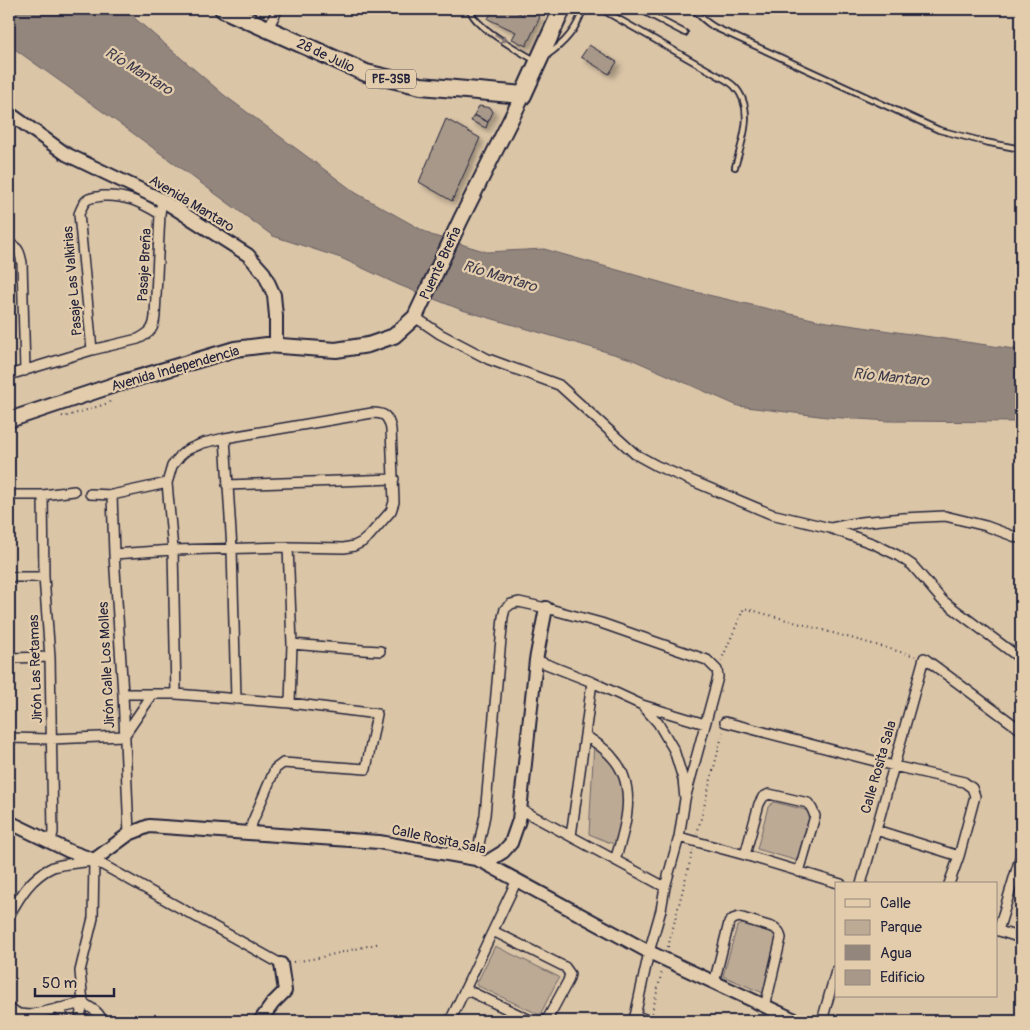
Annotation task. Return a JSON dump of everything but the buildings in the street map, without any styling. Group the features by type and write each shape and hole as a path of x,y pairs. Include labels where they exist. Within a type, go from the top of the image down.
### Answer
{"highway":[{"name":"28 de Julio","path":"223,9 366,73 421,86 523,96"},
{"path":"523,96 538,62 555,11"}],"main road":[{"name":"Puente Breña","path":"418,312 461,220 523,96"},
{"name":"Avenida Independencia","path":"9,420 117,384 235,349 267,345 336,350 368,345 394,336 418,312"}],"street":[{"path":"268,28 278,9"},
{"name":"Avenida Mantaro","path":"9,113 66,154 162,200 248,255 264,273 274,295 276,346"},
{"name":"Pasaje Las Valkirias","path":"92,350 80,214 83,206 87,200 95,197 119,197 141,203 160,214"},
{"name":"Pasaje Breña","path":"92,350 138,339 152,330 155,316 162,200"},
{"path":"9,244 18,249 21,255 25,370"},
{"path":"418,312 440,334 488,359 559,385 636,454 657,466 771,514 830,528 874,544 897,555 912,565 942,600 1021,659"},
{"path":"9,375 92,350"},
{"path":"114,554 173,550 288,547 344,548 354,546 369,536 391,511 394,502 391,429 389,421 386,416 380,413 372,413 225,438 203,443 187,450 172,466 167,483 173,550 176,694"},
{"path":"225,438 232,549 236,699"},
{"path":"227,485 394,479"},
{"path":"90,494 112,495 167,483"},
{"path":"9,495 43,495 74,491"},
{"name":"Jirón Las Retamas","path":"43,495 44,577 50,657 53,832 51,842"},
{"name":"Jirón Calle Los Molles","path":"112,495 129,834"},
{"path":"830,528 861,522 945,516 986,526 1021,539"},
{"path":"288,547 292,644 290,703"},
{"path":"9,577 44,577"},
{"path":"546,608 536,660 519,820 511,843 503,852 481,861 503,617 505,609 511,604 519,602 546,608 601,624 707,660 718,670 718,677 685,800 679,837 665,887 634,1018 651,1017"},
{"path":"292,644 380,651"},
{"path":"9,658 50,657"},
{"path":"924,658 1021,730"},
{"name":"Calle Rosita Sala","path":"862,882 924,658"},
{"path":"536,660 592,682 642,705 706,724"},
{"path":"571,836 592,682"},
{"path":"123,694 176,694 290,703 376,714 366,769 283,763 275,769 252,823 250,833"},
{"path":"9,738 124,736 152,695"},
{"path":"642,705 658,723 674,750 683,779 685,800"},
{"path":"725,722 894,766 964,782 972,788 975,796 959,856 950,882"},
{"path":"586,734 612,757 623,774 627,790 628,806 623,836 615,860"},
{"path":"745,855 759,804 763,797 769,794 808,803 815,816 799,872"},
{"path":"520,809 665,887"},
{"path":"11,825 68,851 94,860 281,964 285,991 273,1003 260,1021"},
{"name":"Calle Rosita Sala","path":"94,860 129,834 149,826 380,842 481,861 664,960 796,1021"},
{"path":"876,830 959,856"},
{"path":"679,837 835,882"},
{"path":"998,928 1021,855"},
{"path":"9,916 20,894 37,876 54,867 94,860"},
{"path":"79,1021 82,1003 80,971 93,918 94,860"},
{"path":"450,1021 517,880"},
{"path":"714,983 729,923 733,919 739,917 775,928 781,938 765,1007"},
{"path":"493,931 565,967 570,974 548,1018 543,1021"},
{"path":"998,931 1021,938"},
{"path":"822,1021 835,975"},
{"path":"465,988 532,1021"},
{"path":"9,1008 19,1014 30,1015 82,1003 94,1009 102,1021"},
{"path":"59,1008 65,1021"}],"lane":[{"path":"470,9 477,22 487,30 538,62 568,37 579,22 583,9"},
{"path":"601,9 735,87 742,100 746,125 735,167"},
{"path":"639,9 685,34"},
{"path":"694,9 714,27 939,130 1021,149"}],"path":[{"path":"718,670 744,608 924,658"},
{"path":"651,1017 725,722"},
{"path":"281,964 318,958 380,943"}],"green space":[{"path":"594,742 611,759 623,780 625,801 618,846 589,834"},
{"path":"774,802 806,810 811,816 798,861 757,849 768,807"},
{"path":"742,924 775,933 778,938 763,993 723,976 737,927"},
{"path":"495,946 559,977 540,1015 476,985"}],"water":[{"name":"Río Mantaro","path":"9,9 124,9 224,95 356,193 431,235 487,252 544,249 691,291 821,321 1021,350 1021,422 889,421 827,417 738,406 631,359 462,310 399,285 341,258 273,236 9,45"}]}
